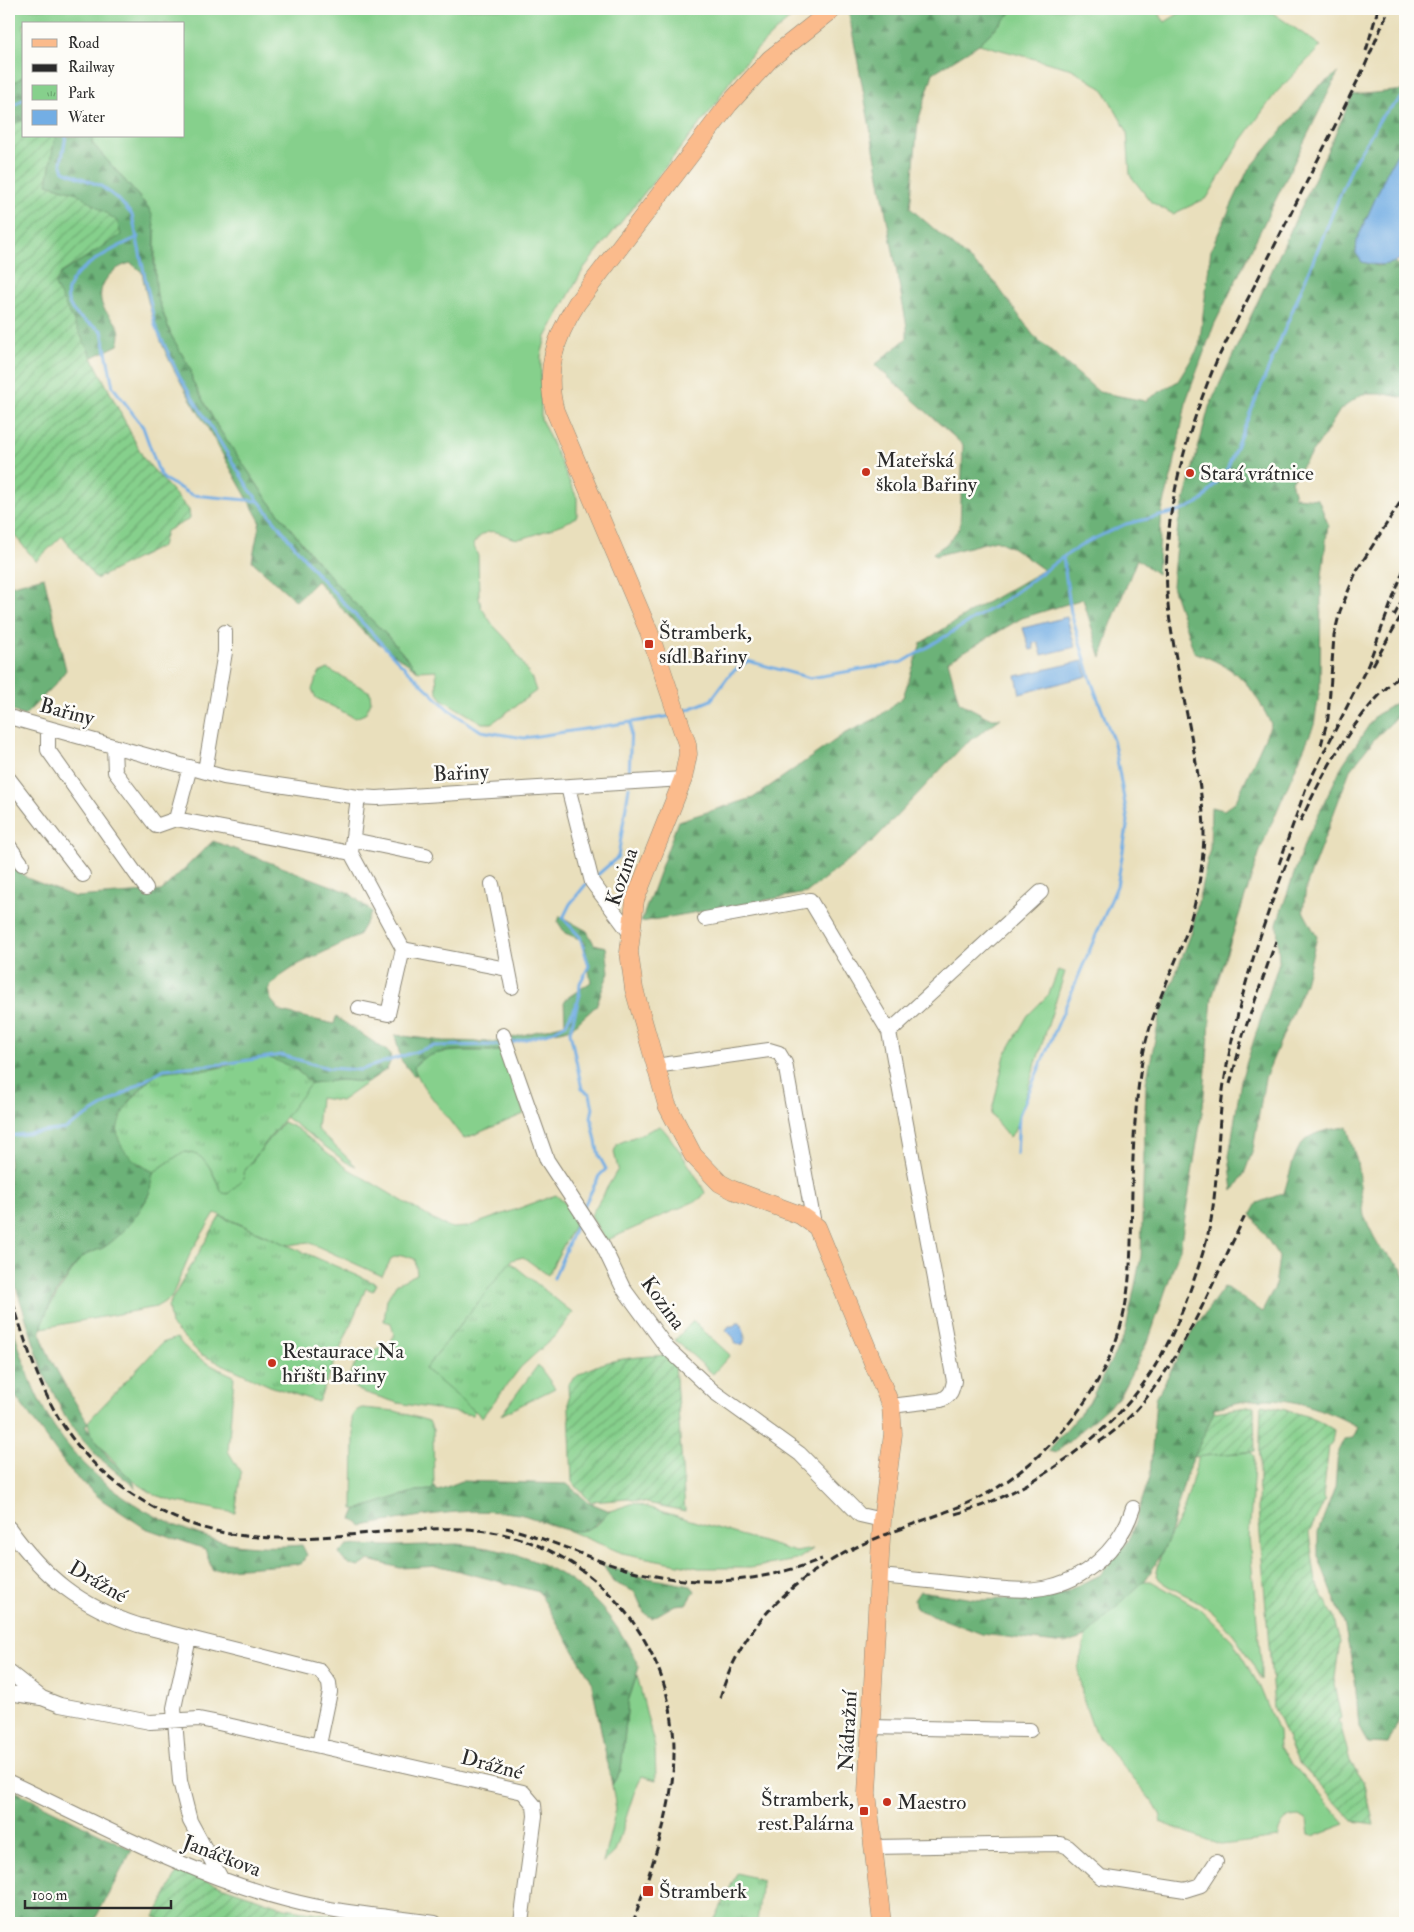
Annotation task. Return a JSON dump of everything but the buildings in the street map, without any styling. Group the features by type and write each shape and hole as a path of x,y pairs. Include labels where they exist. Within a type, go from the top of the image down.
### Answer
{"main road":[{"name":"Kozina","path":"814,1224 800,1215 733,1190 708,1173 692,1155 667,1105 632,980 630,933 635,900 683,779 688,754 679,714 649,632 555,411 550,384 551,359 557,340 577,303 729,104 770,59 833,9"},
{"path":"814,1224 824,1242 891,1406 893,1434 882,1528"},
{"name":"Nádražní","path":"882,1528 869,1727 867,1793 884,1919"}],"street":[{"path":"205,771 225,652 226,632"},
{"name":"Bařiny","path":"9,717 205,771 252,781 358,797 568,787 622,781 683,779"},
{"path":"48,728 48,750 146,888"},
{"name":"Bařiny","path":"114,746 116,772 156,826 176,819 352,846 426,855"},
{"path":"176,819 190,767"},
{"path":"9,779 83,875"},
{"path":"568,787 592,882 630,933"},
{"path":"358,797 352,846 403,949 388,1014 359,1008"},
{"path":"9,846 22,864"},
{"path":"492,884 512,987"},
{"path":"889,1032 1041,892"},
{"path":"705,919 810,900 889,1032 954,1381 952,1391 941,1400 891,1406"},
{"path":"403,949 507,969"},
{"name":"Kozina","path":"502,1035 547,1160 602,1244 623,1288 667,1348 714,1392 800,1454 855,1511 882,1528"},
{"path":"655,1066 769,1050 779,1053 785,1063 814,1224"},
{"path":"879,1576 1003,1589 1040,1589 1053,1586 1082,1572 1106,1554 1124,1531 1133,1508"},
{"name":"Drážné","path":"9,1528 47,1574 79,1599 111,1616 320,1671 328,1683 330,1692 319,1745"},
{"path":"189,1638 176,1696 175,1720 175,1738 183,1799 190,1821 221,1878"},
{"name":"Drážné","path":"9,1672 42,1698"},
{"name":"Drážné","path":"9,1693 42,1698 60,1705 150,1722 199,1719 506,1786 523,1792 534,1805 535,1816 521,1923"},
{"path":"869,1727 1030,1730"},
{"name":"Janáčkova","path":"9,1782 136,1843 221,1878 289,1900 321,1907 435,1923"},
{"path":"873,1847 1061,1844 1068,1847 1101,1876 1185,1890 1201,1885 1216,1862"}],"green space":[{"path":"9,9 802,9 754,52 733,77 716,104 584,268 546,337 541,356 541,419 577,498 577,516 572,520 523,538 516,539 499,533 487,532 480,536 473,544 478,556 481,607 493,625 510,643 532,679 536,691 492,723 482,723 443,700 437,692 436,670 418,671 384,632 350,599 265,496 217,426 192,380 191,370 171,335 157,296 155,284 155,231 148,207 92,143 93,138 185,138 185,22 22,22 22,77 9,86"},
{"path":"848,9 1015,9 979,44 933,73 918,122 910,208 993,280 1033,335 1099,392 1145,401 1178,381 1199,347 1211,249 1247,172 1318,87 1338,73 1214,325 1187,398 1173,470 1162,511 1157,574 1137,559 1110,627 1101,658 1083,599 1022,618 948,661 959,702 989,718 1001,718 962,747 874,840 806,893 641,922 678,821 753,798 844,734 877,718 903,697 921,643 977,608 1044,570 1013,548 996,540 935,556 933,553 948,543 960,527 963,445 875,365 907,338 907,327"},
{"path":"1015,9 1155,9 1165,22 1186,9 1267,9 1321,46 1275,94 1239,144 1207,198 1173,214 1151,202 1130,175 1127,131 1103,89 1072,69 979,44"},
{"path":"22,77 22,121 9,126 9,86"},
{"path":"1405,90 1405,140 1387,172 1357,240 1356,253 1362,262 1378,266 1394,262 1405,270 1405,398 1385,394 1362,394 1340,410 1324,436 1291,481 1295,497 1318,499 1328,524 1321,585 1320,688 1314,725 1261,848 1212,998 1203,1106 1180,1248 1149,1339 1119,1397 1056,1453 1048,1451 1089,1403 1125,1334 1141,1256 1146,1083 1160,1015 1191,934 1210,848 1211,807 1224,810 1236,801 1271,724 1256,697 1241,678 1222,664 1194,652 1172,586 1178,524 1209,407 1353,95"},
{"path":"22,121 22,138 55,138 47,184 77,193 117,221 121,235 61,273 55,285 144,459 189,510 190,519 166,531 162,546 96,579 62,536 36,561 9,529 9,126"},
{"path":"55,138 93,138 92,143 148,207 152,215 155,231 154,260 157,296 171,335 191,370 192,380 217,426 265,496 306,548 350,599 384,632 418,671 364,633 317,581 296,601 252,561 260,521 174,370 152,316 142,272 131,263 111,273 106,279 101,292 103,307 119,328 118,345 91,358 54,285 61,273 121,235 77,193 47,184"},
{"path":"44,577 66,670 55,685 24,716 9,709 9,584 13,585"},
{"path":"328,669 370,692 371,702 365,714 355,718 316,698 312,689 319,673"},
{"path":"1405,697 1405,710 1376,737 1350,770 1306,887 1303,911 1317,937 1305,983 1265,1078 1253,1150 1244,1174 1233,1191 1229,1156 1241,1080 1279,962 1277,923 1305,842 1343,764 1375,716"},
{"path":"213,841 348,892 372,912 358,936 299,964 281,976 269,988 271,1000 281,1012 334,1024 336,1017 390,1053 391,1060 387,1069 368,1082 341,1080 311,1083 294,1068 242,1060 208,1070 161,1073 146,1083 129,1102 138,1164 154,1172 149,1194 132,1221 116,1238 106,1246 79,1260 51,1302 41,1330 52,1362 88,1423 85,1426 109,1458 132,1480 136,1488 98,1457 65,1417 43,1372 9,1265 9,862 27,878 75,897 161,891"},
{"path":"560,916 587,931 594,944 606,947 609,972 596,1006 572,1028 514,1042 511,1038 565,1024 564,1000 591,982 584,941 565,933 558,922"},
{"path":"1058,970 1065,972 1014,1132 1009,1137 991,1115 1005,1055 1028,1015 1049,994"},
{"path":"395,1035 443,1041 501,1042 503,1051 468,1050 431,1055 421,1060 414,1067 416,1075 414,1076 401,1060"},
{"path":"461,1051 503,1051 524,1114 466,1138 462,1137 423,1086 413,1067 423,1058 429,1056"},
{"path":"265,1056 294,1068 311,1083 243,1173 244,1178 228,1194 223,1193 209,1166 199,1156 183,1152 154,1172 141,1165 124,1149 119,1140 118,1130 125,1108 146,1083 156,1075 171,1071 213,1069"},
{"path":"341,1080 368,1082 341,1101 320,1098 317,1129 356,1166 346,1162 284,1116 311,1083"},
{"path":"283,1122 296,1128 347,1168 441,1224 453,1228 467,1227 556,1195 565,1203 576,1219 548,1275 523,1257 512,1260 425,1369 475,1410 472,1415 398,1403 360,1391 355,1388 350,1378 360,1358 390,1344 394,1335 391,1323 384,1321 387,1299 396,1284 417,1274 415,1259 402,1255 392,1258 382,1276 308,1242 290,1245 283,1243 215,1213 191,1252 171,1298 156,1307 42,1328 43,1317 79,1260 85,1254 103,1248 121,1232 145,1202 150,1192 151,1177 154,1172 183,1152 196,1154 206,1160 221,1190 244,1178 243,1173"},
{"path":"660,1126 684,1158 705,1193 700,1199 605,1241 591,1215 618,1169 614,1152 617,1144"},
{"path":"1347,1127 1357,1162 1364,1216 1378,1245 1402,1269 1405,1278 1405,1708 1388,1744 1368,1743 1359,1727 1355,1680 1344,1623 1318,1556 1318,1532 1335,1487 1338,1451 1344,1439 1353,1438 1358,1427 1324,1411 1300,1403 1275,1399 1257,1399 1214,1408 1214,1412 1186,1475 1169,1538 1155,1565 1146,1579 1085,1637 1065,1644 982,1634 916,1609 914,1600 920,1591 981,1600 1054,1597 1100,1575 1129,1540 1150,1476 1156,1398 1193,1330 1224,1287 1262,1312 1275,1287 1279,1257 1251,1214 1257,1203 1284,1193 1296,1153 1307,1138 1317,1133"},
{"path":"220,1216 377,1284 373,1291 366,1288 318,1402 270,1386 200,1354 171,1325 168,1306"},
{"path":"510,1262 573,1313 556,1335 521,1367 482,1417 425,1369"},
{"path":"9,1314 26,1369 39,1400 54,1427 73,1452 94,1474 144,1510 172,1524 201,1535 230,1543 248,1545 302,1545 307,1555 301,1564 212,1570 205,1549 145,1528 102,1500 71,1472 16,1397 9,1401"},
{"path":"693,1321 730,1355 713,1374 675,1340"},
{"path":"177,1338 195,1356 234,1376 228,1451 241,1473 235,1513 173,1501 155,1495 132,1480 91,1435 88,1422 93,1416 162,1343"},
{"path":"668,1355 675,1364 685,1511 628,1499 591,1502 572,1482 568,1384 578,1375 615,1360"},
{"path":"538,1365 555,1388 501,1415"},
{"path":"1261,1405 1317,1420 1334,1430 1332,1442 1329,1446 1323,1497 1325,1500 1309,1533 1316,1582 1333,1615 1340,1642 1334,1684 1341,1718 1339,1719 1350,1761 1363,1781 1374,1824 1353,1821 1298,1762 1274,1708 1258,1510"},
{"path":"1254,1406 1255,1451 1194,1457 1214,1412"},
{"path":"362,1408 395,1411 429,1421 433,1430 434,1486 432,1490 416,1491 360,1509 353,1509 354,1431 352,1417 355,1412"},
{"path":"1251,1452 1254,1456 1254,1466 1249,1538 1261,1661 1261,1680 1242,1647 1219,1618 1199,1602 1171,1587 1156,1576 1161,1554 1184,1509 1199,1456"},
{"path":"462,1481 567,1484 588,1502 610,1511 591,1527 583,1531 563,1529 519,1514 499,1512 479,1511 440,1514 362,1526 352,1519 356,1510 416,1491 432,1490 434,1486 436,1491"},
{"path":"634,1503 796,1552 813,1549 797,1560 750,1568 699,1568 622,1553 557,1526 579,1531 597,1525 610,1511"},
{"path":"457,1544 489,1548 517,1555 544,1565 567,1578 588,1595 607,1615 624,1639 639,1667 628,1702 621,1770 612,1785 591,1680 539,1592 440,1566 400,1568 369,1560 359,1567 347,1563 339,1553 347,1545"},
{"path":"603,1565 638,1576 691,1586 695,1591 686,1604 675,1605 652,1618 644,1613 635,1592 613,1582"},
{"path":"1143,1581 1151,1581 1199,1608 1232,1640 1260,1687 1278,1732 1279,1749 1345,1824 1313,1836 1309,1835 1307,1821 1299,1816 1294,1816 1286,1819 1281,1825 1278,1838 1221,1845 1159,1822 1161,1816 1154,1804 1094,1731 1083,1699 1078,1668 1086,1636"},
{"path":"637,1675 655,1748 656,1780 642,1776 634,1793 615,1852 603,1863 616,1809 612,1785 621,1770 628,1702"},
{"path":"9,1788 132,1850 93,1923 9,1923"},
{"path":"178,1871 285,1908 385,1923 168,1923 155,1917"},
{"path":"737,1873 762,1880 757,1923 713,1923"}],"water":[{"path":"1405,140 1405,254 1391,263 1374,264 1362,262 1356,253 1357,240 1387,172"},
{"path":"1067,617 1075,647 1042,655 1038,642 1033,643 1034,649 1030,650 1023,628"},
{"path":"1083,661 1087,676 1020,694 1016,676"},
{"path":"740,1323 745,1334 745,1340 742,1345 735,1344 734,1338 726,1330 729,1326"}],"waterway":[{"path":"682,712 711,700 731,673 748,661 810,678 903,662 1005,600 1063,557 1087,542 1126,524 1181,511 1202,501 1227,469 1353,164 1382,116 1405,95"},
{"path":"9,108 22,100"},
{"path":"66,138 61,163 64,171 101,186 119,200 132,215 155,325 179,376 250,490 317,574 396,659 449,710 481,731 524,738 672,716"},
{"path":"138,237 99,257 86,266 75,277 68,288 68,301 79,317 102,331 113,387 143,427 159,472 164,479 192,495 258,501"},
{"path":"1017,1154 1019,1115 1117,886 1128,821 1114,743 1091,680 1071,613 1063,557"},
{"path":"629,778 631,723"},
{"path":"595,877 618,857 629,787"},
{"path":"579,996 580,983 589,966 580,937 563,918 570,904 587,883"},
{"path":"580,994 570,1032 582,1089 590,1094 593,1108 591,1117 599,1156 606,1169 599,1176 583,1208"},
{"path":"511,1043 552,1032 566,1024 576,1004"},
{"path":"9,1136 65,1129 164,1069 223,1064 281,1055 328,1068 360,1070 433,1046 501,1045"},
{"path":"554,1278 579,1218"}],"railway":[{"path":"1366,51 1378,9"},
{"path":"898,1530 984,1495 1019,1472 1042,1452 1082,1406 1098,1380 1121,1324 1130,1269 1132,1175 1142,1061 1155,1011 1191,920 1199,884 1203,847 1203,808 1170,622 1167,588 1167,555 1175,489 1193,425 1216,362 1364,68 1389,9"},
{"path":"1321,745 1328,718 1334,636 1340,611 1357,570 1405,495"},
{"path":"1279,864 1306,788 1368,665 1405,566"},
{"path":"1394,616 1405,595"},
{"path":"1373,665 1405,609"},
{"path":"1300,822 1344,740 1372,704 1405,671"},
{"path":"955,1514 996,1500 1022,1487 1082,1447 1103,1429 1138,1391 1165,1348 1188,1296 1207,1239 1214,1202 1222,1095 1230,1047 1244,989 1262,931 1293,847"},
{"path":"1230,1084 1243,1035 1276,941"},
{"path":"1099,1442 1124,1422 1146,1398 1166,1370 1185,1340 1245,1216"},
{"path":"9,1290 31,1358 43,1388 57,1415 75,1441 96,1465 122,1487 155,1508 192,1525 230,1534 269,1538 307,1538 425,1529 465,1529 508,1535 547,1550 583,1571 614,1598 639,1631 658,1668 670,1709 674,1752 673,1774 666,1817 633,1923"},
{"path":"506,1528 531,1535 631,1571 686,1580 739,1580 794,1569 822,1559"},
{"path":"720,1698 732,1666 748,1638 767,1612 790,1590 815,1571 843,1554 904,1528"}],"place":[{"name":"Mateřská škola Bařiny","path":"866,472"},
{"name":"Stará vrátnice","path":"1190,473"},
{"name":"Štramberk, sídl.Bařiny","path":"649,644"},
{"name":"Restaurace Na hřišti Bařiny","path":"272,1363"},
{"name":"Maestro","path":"887,1802"},
{"name":"Štramberk, rest.Palárna","path":"864,1811"},
{"name":"Štramberk","path":"648,1891"}]}
